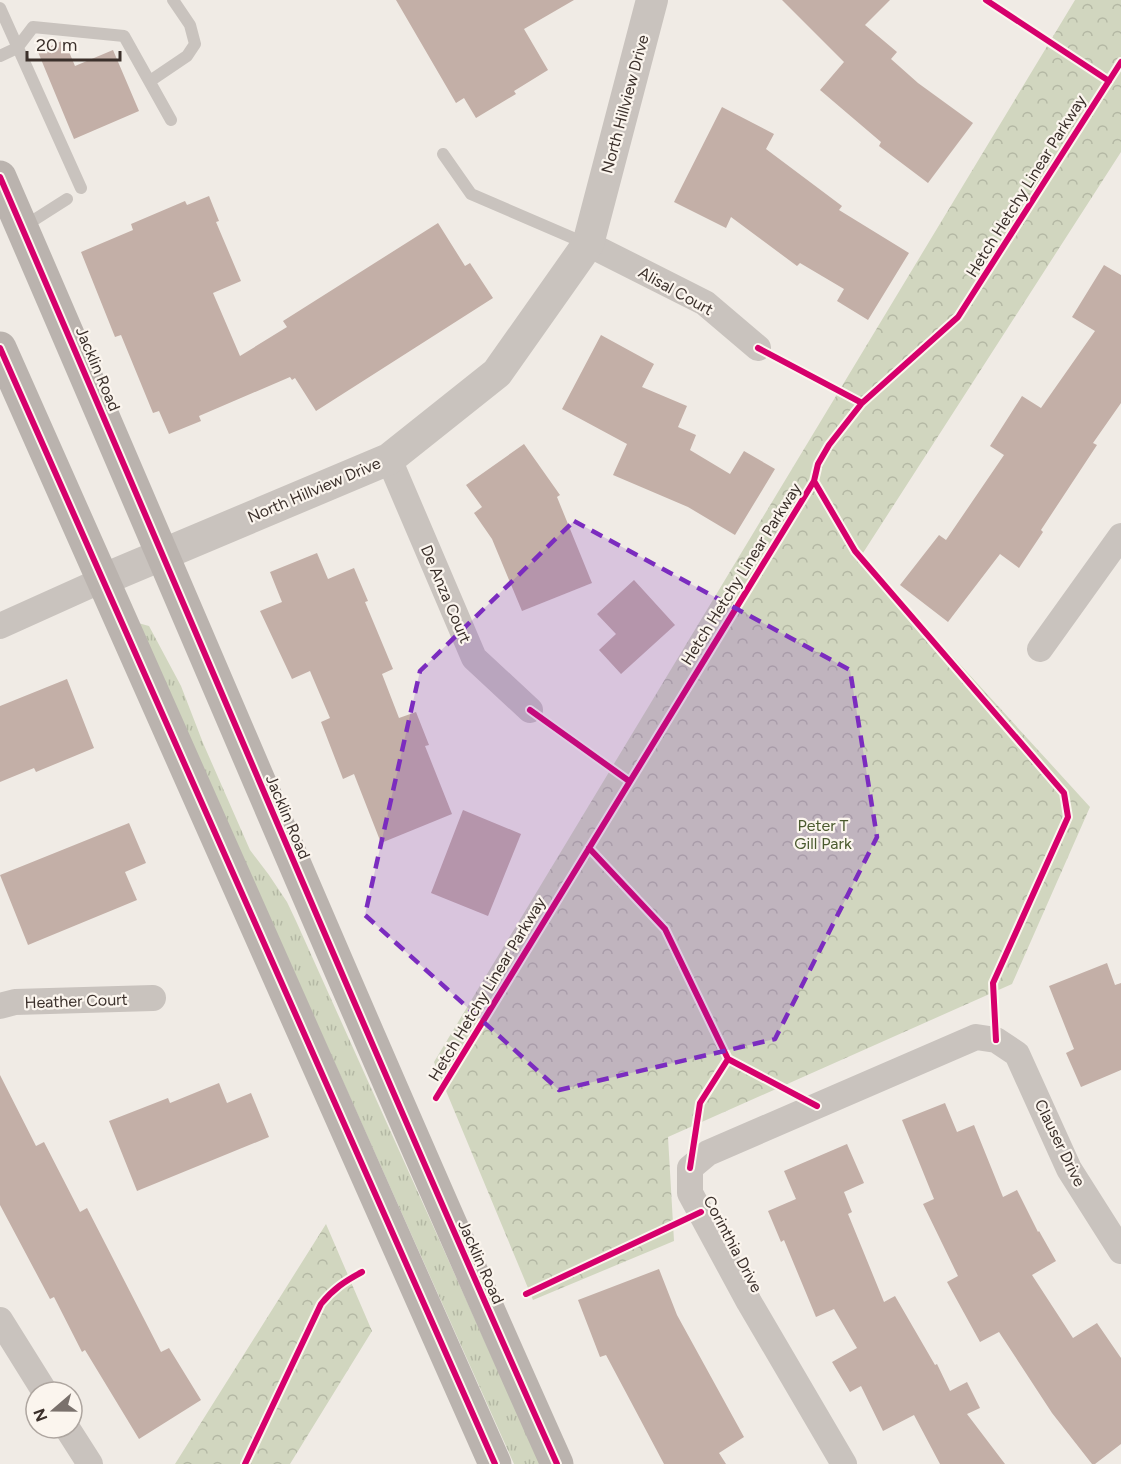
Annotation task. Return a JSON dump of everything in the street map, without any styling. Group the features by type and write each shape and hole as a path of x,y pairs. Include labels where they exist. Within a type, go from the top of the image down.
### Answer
{"main road":[{"name":"Jacklin Road","path":"0,177 163,554 272,815 453,1233 557,1464"},
{"path":"0,348 495,1464"}],"street":[{"name":"North Hillview Drive","path":"0,626 102,580 389,459 497,373 588,244 652,0"},
{"name":"Alisal Court","path":"588,244 705,303 758,348"},
{"name":"De Anza Court","path":"389,459 474,658 530,710"},
{"path":"1040,649 1121,536"},
{"name":"Heather Court","path":"0,1006 15,1002 153,998"},
{"name":"Corinthia Drive","path":"844,1464 748,1302 690,1193 690,1168 708,1153 976,1037 996,1040"},
{"name":"Clauser Drive","path":"996,1040 1017,1054 1069,1169 1121,1251"},
{"path":"0,1320 38,1380"},
{"path":"75,1440 90,1464"}],"lane":[{"path":"150,81 187,56 195,44 190,25 173,0"},
{"path":"0,8 81,188"},
{"path":"0,56 17,48 33,27 124,36 171,120"},
{"path":"443,154 471,194 588,244"},
{"path":"22,228 67,199"}],"highlighted area":[{"path":"574,521 850,670 877,837 775,1039 559,1090 365,915 420,671"}],"green space":[{"name":"Peter T Gill Park","path":"1075,0 1121,0 1121,152 861,556 1090,807 1012,984 668,1137 674,1241 533,1300 434,1062"},
{"path":"138,623 149,626 181,686 203,743 250,850 287,902 540,1464 514,1464"},
{"path":"326,1224 372,1331 290,1464 175,1464"}],"building":[{"path":"396,0 574,0 524,29 548,70 514,91 516,94 476,118 464,98 456,103"},
{"path":"782,0 890,0 865,25 897,52 891,59 918,83 973,123 928,183 879,146 881,142 820,90 844,62"},
{"path":"64,40 75,66 113,50 139,111 74,139 38,52"},
{"path":"722,107 774,134 766,149 842,206 839,210 909,253 868,320 837,301 844,289 800,263 797,266 731,217 726,228 674,202"},
{"path":"209,196 219,221 216,222 241,281 213,293 240,356 287,327 283,321 438,223 465,266 470,263 493,298 316,411 295,378 292,380 290,377 199,416 201,421 169,434 159,411 153,413 121,335 115,337 81,252 133,230 131,224 185,201 187,205"},
{"path":"1104,265 1121,275 1121,403 1093,443 1097,445 1019,568 1000,554 948,622 900,585 939,535 946,540 1004,455 990,446 1022,396 1041,408 1095,331 1072,317"},
{"path":"601,335 654,364 642,387 687,406 678,427 696,435 690,450 730,474 744,451 775,469 735,535 688,507 613,475 627,444 562,409"},
{"path":"524,444 560,495 557,497 592,583 522,611 492,539 474,513 482,507 466,485"},
{"path":"317,553 328,579 354,568 368,601 365,602 393,669 382,674 399,718 416,712 429,745 425,746 452,814 381,843 354,774 343,779 321,722 330,718 310,671 292,679 260,611 282,602 270,572"},
{"path":"634,580 675,625 621,674 599,650 616,634 597,614"},
{"path":"67,679 94,748 36,772 34,768 0,782 0,706"},
{"path":"463,810 521,834 488,916 431,893"},
{"path":"129,823 146,863 125,872 137,900 28,945 0,875"},
{"path":"1107,963 1115,985 1121,983 1121,1070 1081,1087 1066,1053 1074,1049 1049,986"},
{"path":"0,1075 36,1146 44,1142 80,1212 87,1208 161,1352 169,1348 201,1400 139,1439 85,1350 82,1352 54,1297 50,1299 0,1205"},
{"path":"219,1083 227,1103 251,1093 269,1137 137,1191 109,1121 168,1098 170,1103"},
{"path":"945,1103 957,1132 974,1125 1003,1197 1017,1190 1038,1232 1056,1261 1032,1275 1073,1338 1097,1323 1121,1358 1121,1444 1095,1464 1092,1464 1052,1413 999,1332 980,1342 947,1282 958,1276 923,1204 934,1199 902,1120"},
{"path":"847,1144 864,1183 844,1192 852,1212 848,1214 884,1302 895,1296 935,1365 937,1364 950,1391 967,1382 980,1408 967,1414 1005,1464 940,1464 914,1415 883,1431 861,1386 850,1392 832,1362 857,1348 834,1309 816,1317 784,1240 781,1242 768,1211 796,1199 784,1171"},
{"path":"659,1269 677,1315 744,1437 719,1453 726,1464 664,1464 606,1355 600,1357 578,1300"}],"cycle path":[{"path":"986,0 1109,81"},
{"name":"Hetch Hetchy Linear Parkway","path":"436,1098 814,481 818,464 829,445 862,403 958,317 1121,62"},
{"path":"0,177 346,983 557,1464"},
{"path":"0,348 495,1464"},
{"path":"758,348 862,403"},
{"name":"Hetch Hetchy Linear Parkway","path":"814,481 855,551 1064,793 1068,817 993,983 996,1040"},
{"path":"530,710 629,781"},
{"path":"589,848 665,929 728,1059 700,1103 690,1168"},
{"path":"728,1059 817,1106"},
{"path":"526,1294 701,1212"},
{"path":"245,1464 321,1304 340,1286 362,1272"}]}
